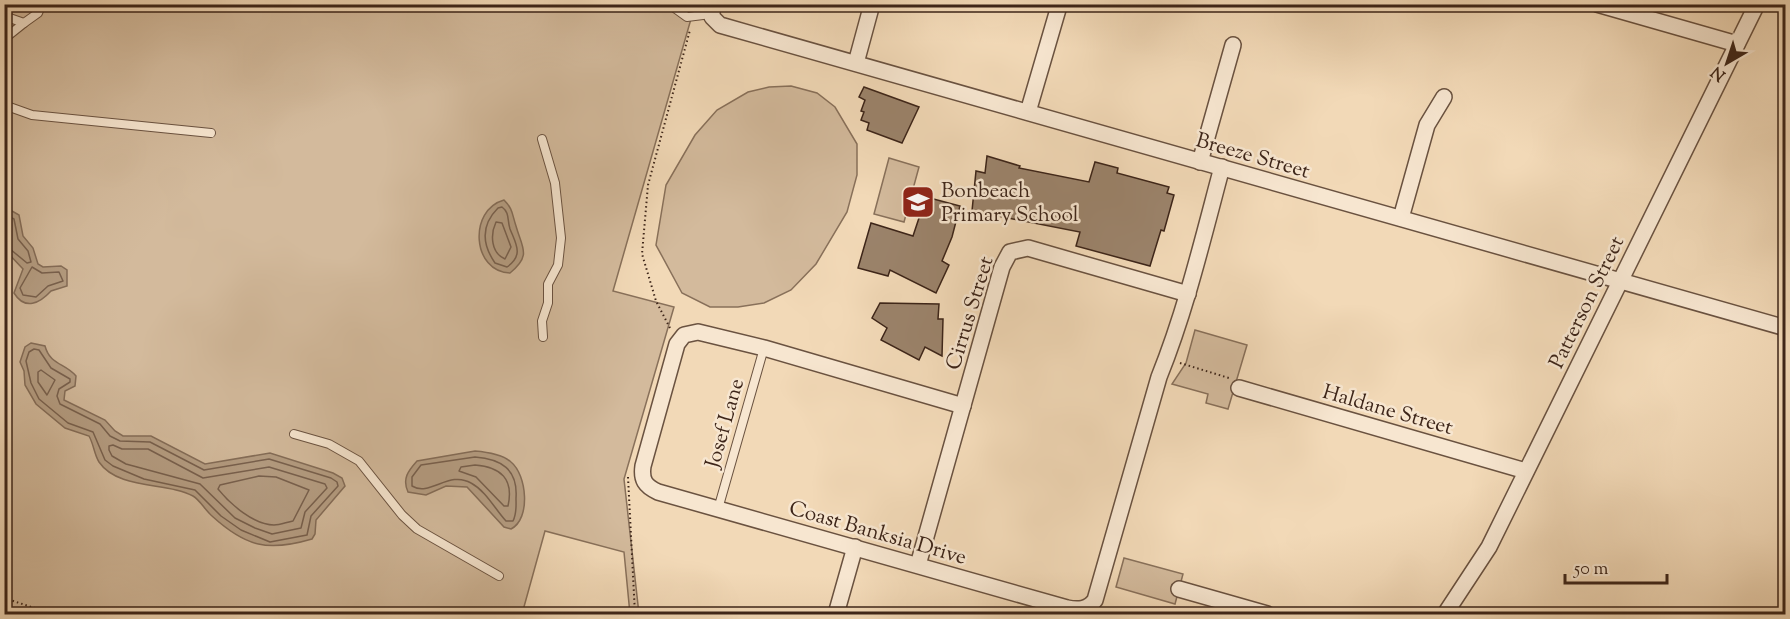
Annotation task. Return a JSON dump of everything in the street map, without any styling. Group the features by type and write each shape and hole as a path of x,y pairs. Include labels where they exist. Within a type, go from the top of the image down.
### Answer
{"street":[{"path":"856,63 872,4"},
{"path":"1597,4 1737,44"},
{"name":"Patterson Street","path":"1445,615 1489,547 1757,4"},
{"path":"1028,112 1059,6"},
{"name":"Breeze Street","path":"712,12 720,25 1785,328"},
{"path":"1200,162 1233,45"},
{"path":"1401,218 1427,125 1444,97"},
{"name":"Coast Banksia Drive","path":"963,406 764,348 690,332 680,339 671,366 643,466 643,478 645,483 658,492 1067,608 1077,610 1092,604 1159,378 1168,358 1188,294 1222,167"},
{"name":"Cirrus Street","path":"918,565 1002,267 1010,252 1028,248 1188,294"},
{"name":"Haldane Street","path":"1239,388 1526,471"},
{"path":"836,615 855,547"},
{"path":"1179,589 1267,615"}],"lane":[{"path":"4,39 38,13 42,4"},
{"path":"669,4 687,16 712,12"},
{"path":"4,16 24,23"},
{"path":"4,105 32,115 211,133"},
{"path":"543,139 555,183 561,238 558,265 548,284 548,303 542,321 543,337"},
{"name":"Josef Lane","path":"718,509 764,348"},
{"path":"294,434 329,444 359,461 402,515 417,529 499,576"}],"path":[{"path":"671,330 656,302 642,254 648,185 690,30"},
{"path":"1168,358 1233,380 1239,388"},
{"path":"630,468 627,479 635,615"},
{"path":"4,598 53,615"}],"shaded area":[{"path":"4,5 695,5 613,291 674,307 624,479 639,614 630,614 624,552 545,531 522,614 5,614"},
{"path":"791,86 817,93 835,107 857,144 857,175 847,212 816,264 791,290 764,303 738,307 710,307 682,293 656,245 666,185 695,135 717,110 748,92 769,87"},
{"path":"889,158 919,167 904,222 874,214"},
{"path":"1195,330 1247,345 1228,409 1206,403 1208,394 1172,384 1186,363"},
{"path":"1124,558 1183,574 1175,604 1116,587"}],"water":[{"path":"504,200 512,212 524,251 521,261 510,273 497,270 488,263 479,240 484,215 492,206"},
{"path":"5,207 19,215 23,236 33,248 38,264 43,267 61,266 67,270 67,286 51,291 37,302 28,303 18,299 14,293 23,269 5,250"},
{"path":"31,343 45,346 50,357 76,376 75,386 65,391 64,400 105,420 123,436 151,436 205,464 270,453 333,473 342,478 345,486 316,520 315,534 312,539 270,546 247,540 209,514 193,496 130,481 107,471 97,459 89,436 65,428 36,404 25,385 24,371 20,362 25,347"},
{"path":"475,451 507,459 521,477 524,507 522,516 511,529 504,527 467,487 446,486 426,495 408,492 407,475 417,461"}],"building":[{"path":"864,87 919,107 902,143 867,130 869,123 861,120 865,100 859,97"},
{"path":"987,156 1020,166 1019,168 1089,182 1095,162 1118,168 1117,173 1169,187 1167,193 1174,195 1164,231 1161,230 1150,266 1076,246 1080,232 972,211 976,171 985,173"},
{"path":"926,197 960,206 952,237 942,261 949,265 936,293 890,270 888,276 858,268 871,223 913,236"},
{"path":"880,303 939,304 938,319 943,319 942,356 925,347 919,360 881,340 887,328 872,318"}],"place":[{"name":"Bonbeach Primary School","path":"918,202"}]}
